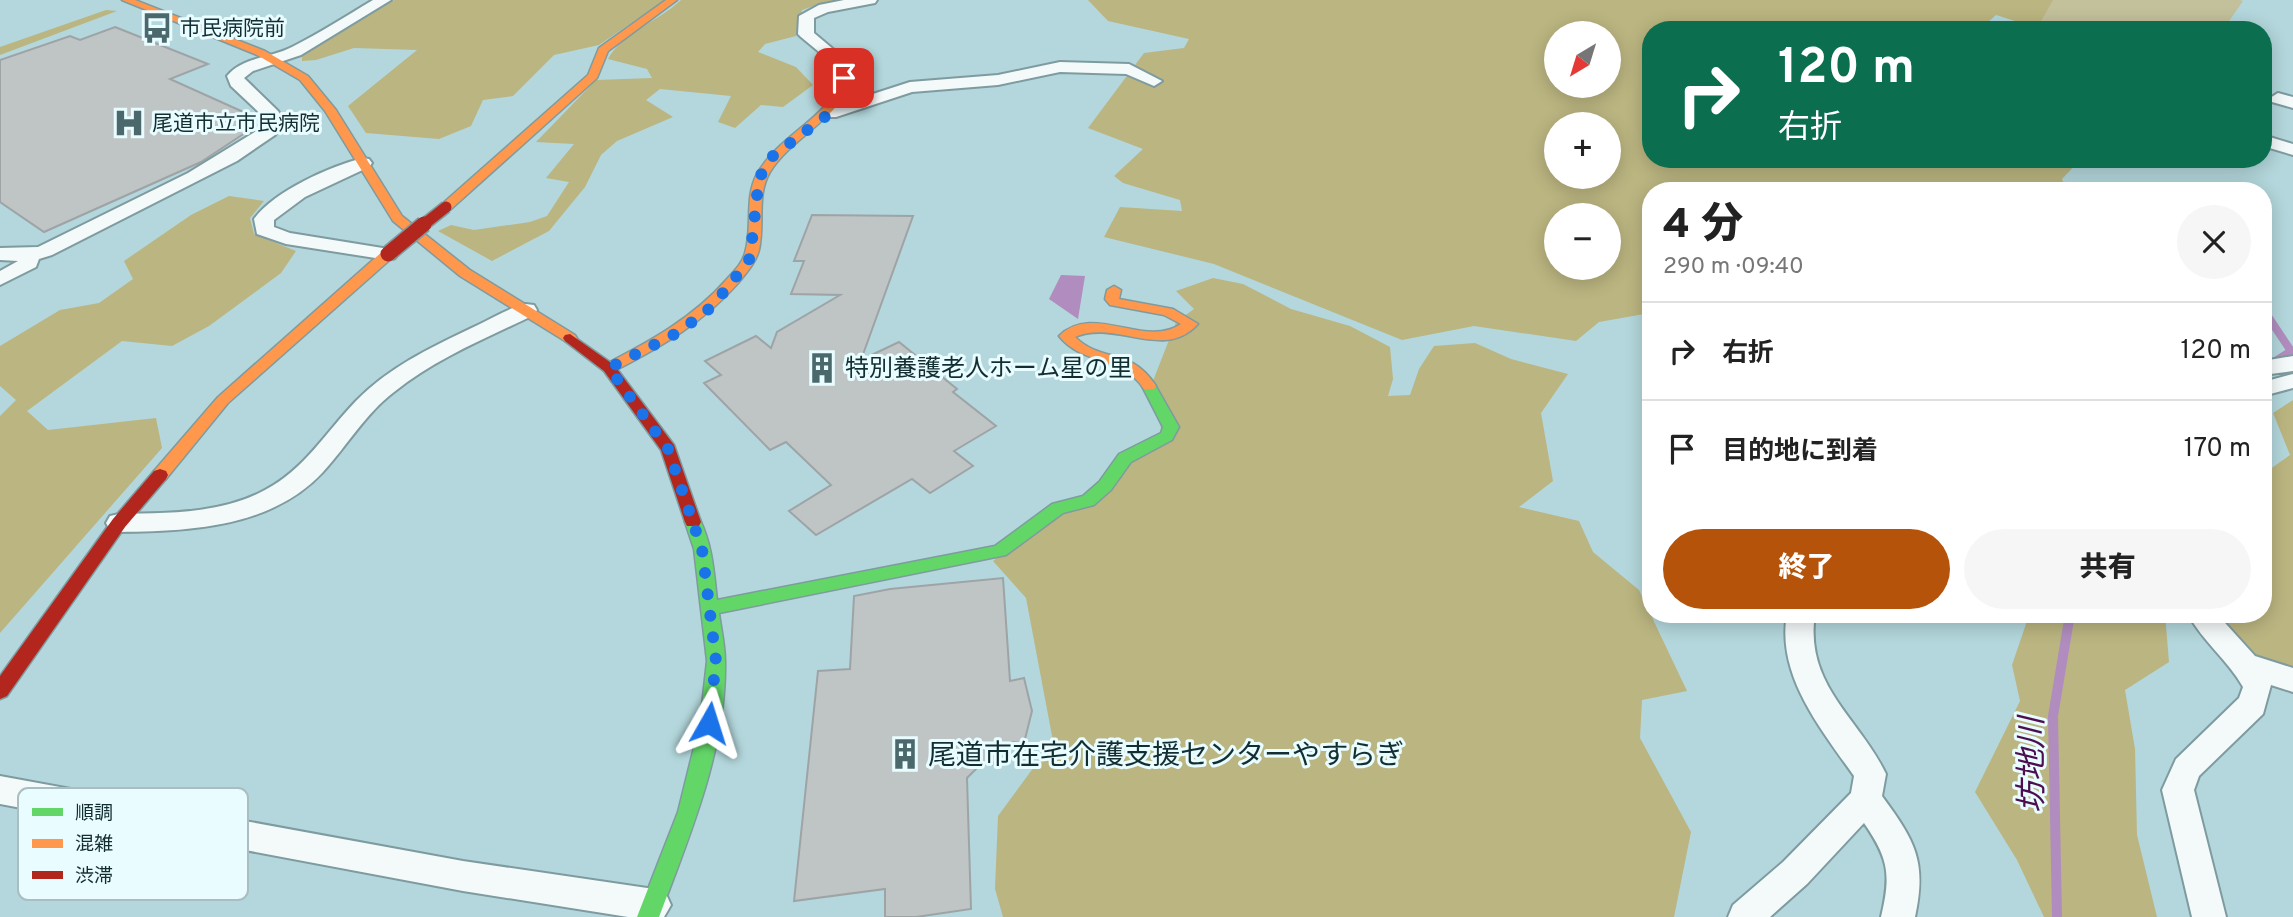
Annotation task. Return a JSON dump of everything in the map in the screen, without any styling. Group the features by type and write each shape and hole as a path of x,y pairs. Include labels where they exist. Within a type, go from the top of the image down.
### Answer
{"street":[{"path":"127,0 274,59 304,78 330,110 397,218 465,273 568,337 609,368 668,449 702,549 716,661 709,723 688,812 651,911 248,836"},
{"path":"0,254 28,255 45,251 195,177 269,131 276,122 272,115 234,76 247,68 295,52 384,0"},
{"path":"0,691 119,523 223,400 593,76 603,50 672,0"},
{"path":"833,106 844,78 844,65 806,34 807,16 824,8 870,0"},
{"path":"609,368 675,334 705,313 730,285 750,258 759,178 773,156 833,106 909,87 998,80 1060,67 1129,69 1154,81"},
{"path":"2272,144 2293,150"},
{"path":"363,163 302,190 275,207 264,219 264,230 286,239 388,254"},
{"path":"0,279 29,263 28,255"},
{"path":"709,608 1000,551 1058,508 1088,501 1105,486 1125,458 1167,436 1171,427 1154,400 1149,382 1142,373 1129,364 1081,351 1071,345 1066,336 1080,326 1093,325 1164,339 1179,336 1191,324 1177,314 1115,302 1112,299 1114,290"},
{"path":"119,523 183,522 235,512 278,494 312,468 361,406 389,384 429,359 526,310"},
{"path":"2272,368 2293,363"},
{"path":"2272,387 2293,381"},
{"path":"1745,917 1795,873 1866,799 1870,774 1817,697 1801,654 1798,623"},
{"path":"2208,917 2178,790 2187,768 2252,705 2258,687 2245,664 2210,623"},
{"path":"2245,664 2293,680"},
{"path":"0,790 18,793"},
{"path":"1866,799 1898,844 1905,886 1898,917"}],"shaded area":[{"path":"394,0 665,0 599,45 554,55 513,96 483,100 471,126 439,139 366,133 348,106 417,50 354,48 316,60 302,61 302,56"},
{"path":"681,0 854,0 822,3 802,10 796,36 765,44 758,52 796,67 813,85 783,107 761,105 735,128 718,122 731,96 660,89 646,100 673,117 617,141 601,155 585,187 549,231 492,261 438,231 451,225 474,230 530,222 547,216 569,182 546,178 574,144 536,142 596,80 652,78 647,69 608,59 631,34"},
{"path":"1088,0 2053,0 2041,21 2015,21 1996,15 1989,21 1642,21 1642,168 2072,168 2062,179 2063,182 1642,182 1642,314 1599,322 1576,341 1474,326 1402,340 1214,264 1104,237 1120,207 1182,211 1180,200 1123,183 1114,176 1143,149 1088,128 1144,53 1184,48 1189,39 1108,21"},
{"path":"2049,0 2243,1 2229,21 2034,21"},
{"path":"106,10 117,11 0,55 0,47"},
{"path":"229,196 264,201 250,218 254,234 296,251 281,273 209,326 172,346 122,341 27,411 48,430 156,418 162,448 0,633 0,416 16,400 0,386 0,346 60,310 99,303 133,279 124,261 191,215"},
{"path":"1061,275 1085,276 1078,319 1049,299"},
{"path":"1213,278 1243,284 1291,309 1350,326 1390,347 1393,379 1388,396 1410,395 1419,369 1434,346 1475,343 1511,359 1568,374 1541,413 1553,481 1519,507 1579,521 1593,552 1639,590 1642,596 1642,623 1655,623 1687,691 1642,700 1640,738 1691,832 1674,917 1003,917 995,889 998,816 1053,741 1026,598 993,561 1163,436 1151,386 1176,322 1194,309 1176,291"},
{"path":"2293,400 2293,672 2264,661 2222,630 2219,623 2272,623 2272,468 2290,455 2273,413"},
{"path":"2026,623 2166,623 2169,662 2125,690 2135,749 2137,835 2157,917 2044,917 2017,860 1975,792 2020,701 2012,665"}],"building":[{"name":"尾道市立市民病院","path":"115,27 208,64 170,79 250,115 242,118 257,125 201,162 44,232 0,202 0,60 70,36 80,40"},
{"name":"特別養護老人ホーム星の里","path":"812,215 913,216 861,360 899,342 957,389 953,392 996,426 954,451 973,466 930,493 912,479 816,535 789,511 831,485 786,442 770,450 704,383 721,375 705,361 756,336 771,348 777,332 840,295 791,294 804,261 794,261"},
{"name":"尾道市在宅介護支援センターやすらぎ","path":"1003,578 1010,681 1024,678 1032,711 1024,743 1011,742 992,765 981,764 967,778 971,909 916,917 885,917 885,889 794,901 818,671 850,669 854,596 890,589"}],"waterway":[{"name":"坊地川","path":"2272,322 2291,351 2272,363"},
{"name":"坊地川","path":"2057,917 2053,716 2068,623"}],"traffic: fast":[{"path":"709,608 1000,551 1058,508 1088,501 1105,486 1125,458 1167,436 1171,427 1149,386"},
{"path":"648,917 688,812 710,723 716,661 702,549 693,522"}],"traffic: slow":[{"path":"127,0 261,53 304,78 330,110 397,218 465,273 570,338"},
{"path":"446,207 593,76 603,50 672,0"},
{"path":"609,368 693,319 738,275 752,251 757,190 764,172 771,161 819,119 836,100"},
{"path":"160,475 223,400 388,254"},
{"path":"1114,290 1112,299 1115,302 1168,312 1191,324 1176,334 1161,337 1099,327 1083,329 1066,336 1086,351 1132,367 1142,375 1149,386"}],"traffic: jam":[{"path":"388,254 446,207"},
{"path":"570,338 609,368 668,449 693,522"},
{"path":"0,691 119,523 160,475"}],"place":[{"name":"市民病院前","path":"157,28"},
{"name":"尾道市立市民病院","path":"129,123"},
{"name":"特別養護老人ホーム星の里","path":"822,368"},
{"name":"尾道市在宅介護支援センターやすらぎ","path":"905,754"}],"route":[{"path":"709,723 716,661 702,549 668,449 609,368 675,334 705,313 730,285 750,258 759,178 773,156 830,113 844,78"}]}
